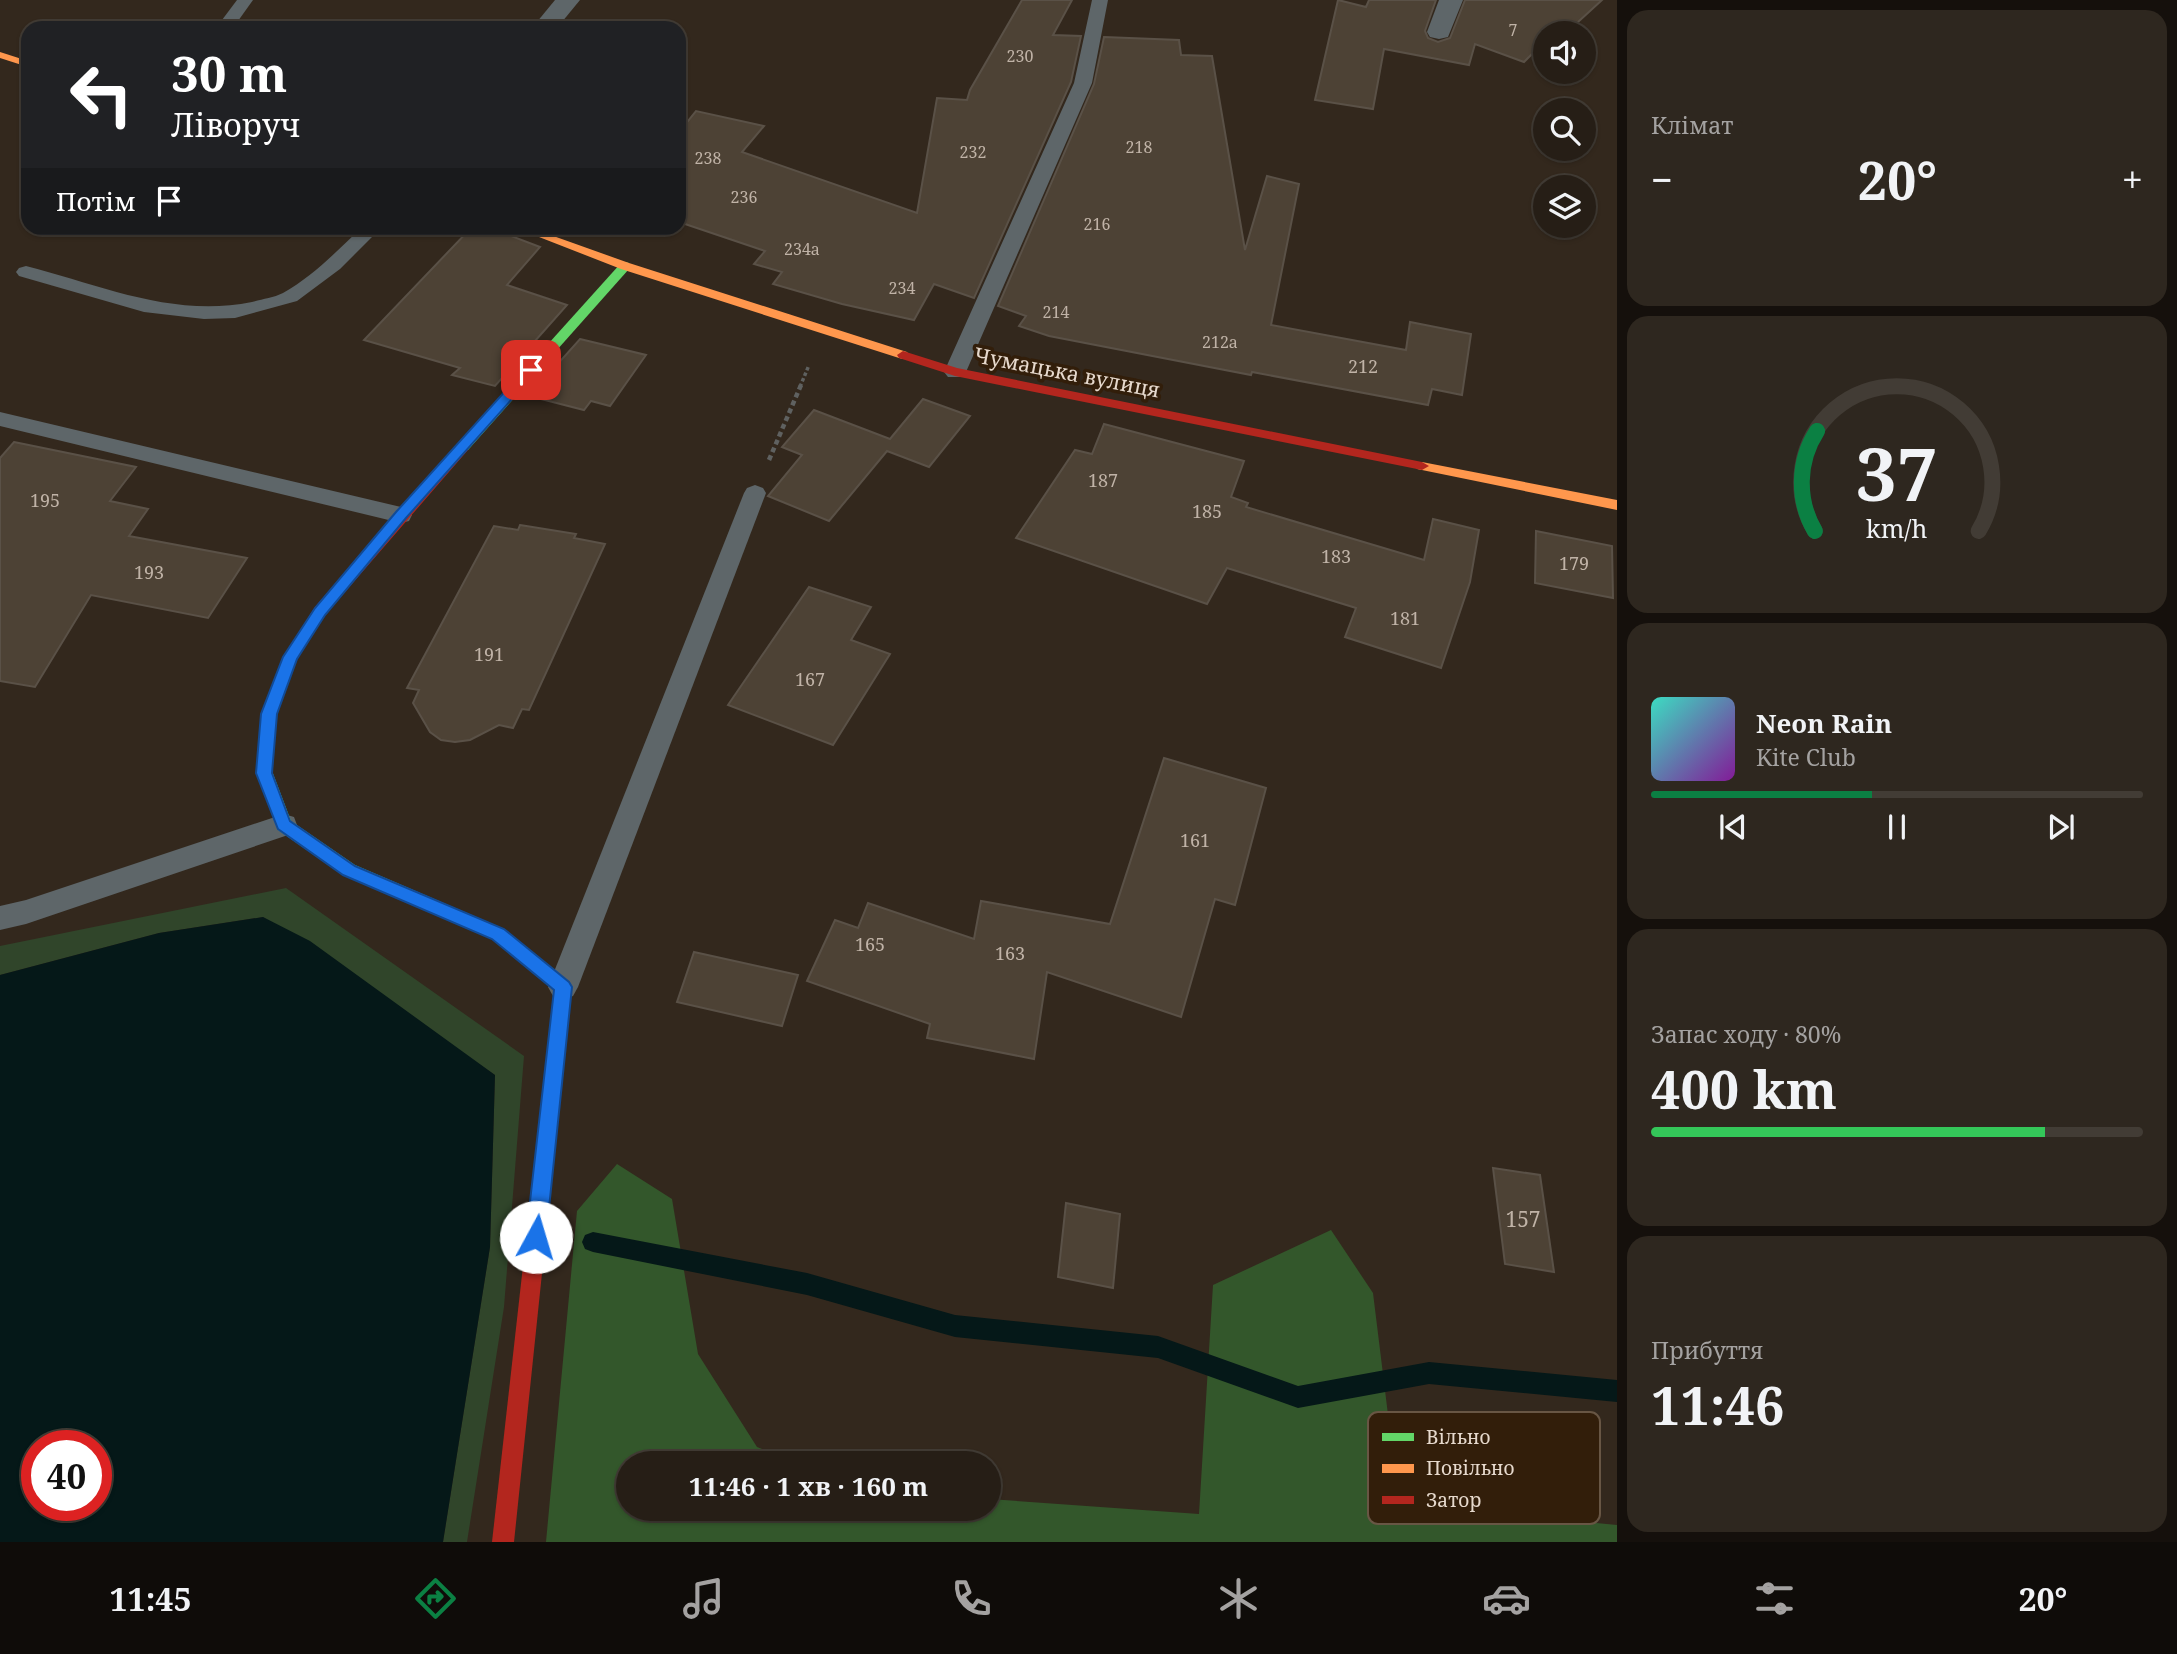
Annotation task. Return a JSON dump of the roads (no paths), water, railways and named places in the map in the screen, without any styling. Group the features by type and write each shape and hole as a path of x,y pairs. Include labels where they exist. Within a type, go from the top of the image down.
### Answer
{"street":[{"path":"550,21 568,0"},
{"path":"1439,32 1451,0"},
{"path":"0,55 21,62"},
{"name":"Чумацька вулиця","path":"541,235 625,266 955,372 1617,505"},
{"path":"503,1542 563,987 498,934 349,870 284,825 264,773 269,714 290,657 320,611 401,515 625,266"}],"lane":[{"path":"229,21 245,0"},
{"path":"955,372 1083,83 1100,0"},
{"path":"26,272 133,304 190,314 237,313 289,298 336,263 364,235"},
{"path":"0,419 401,515"},
{"path":"563,987 755,493"},
{"path":"0,918 26,912 284,825"}],"waterway":[{"path":"593,1242 807,1284 955,1326 1158,1347 1298,1397 1429,1373 1617,1391"}]}
